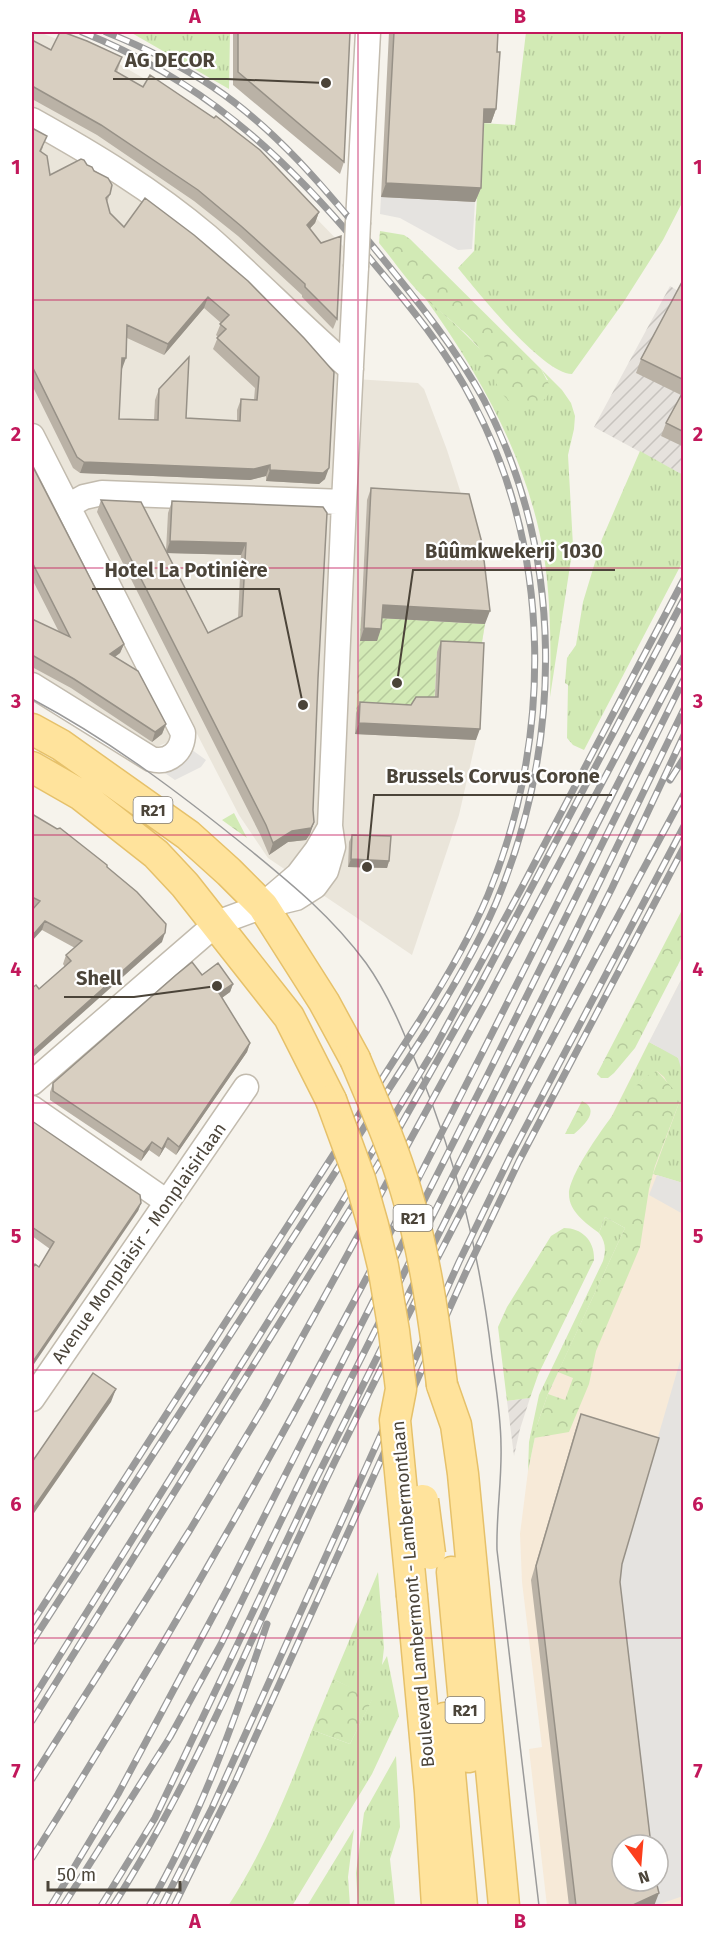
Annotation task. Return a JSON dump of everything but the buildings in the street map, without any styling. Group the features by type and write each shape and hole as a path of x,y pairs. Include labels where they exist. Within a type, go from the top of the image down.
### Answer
{"main road":[{"name":"R21","path":"32,729 61,745 188,835 262,906 324,1002 356,1059 390,1144 406,1191 432,1304 442,1384 437,1432 447,1513 483,1906"},
{"name":"Boulevard Lambermont - Lambermontlaan","path":"32,767 81,795 156,854 217,923 289,1017 331,1100 360,1179 383,1266 401,1389 395,1420 430,1792 436,1906"},
{"path":"442,1384 456,1425 463,1474 504,1906"},
{"name":"R21","path":"401,1389 413,1416 430,1554 462,1906"}],"street":[{"path":"32,1083 217,923 262,906 297,898 315,886 326,871 333,848 330,826 368,32"},
{"path":"32,120 110,164 178,213 206,235 351,369"},
{"path":"32,436 183,733 180,746 171,757 161,760 151,759 32,685"},
{"path":"68,506 84,497 102,493 344,502"},
{"name":"Avenue Monplaisir - Monplaisirlaan","path":"32,1399 246,1087"},
{"path":"32,1108 167,1202"}],"shaded area":[{"path":"32,32 39,32 117,63 227,126 343,246 339,378 418,383 424,389 465,506 367,501 361,617 485,624 480,654 476,740 459,815 412,955 268,858 239,815 195,730 152,749 32,678"},
{"path":"381,197 475,202 472,249 458,250 400,218 380,214"},
{"path":"670,286 683,294 683,475 594,427"},
{"path":"188,747 206,760 201,767 175,780 156,767"},
{"path":"683,976 683,1906 547,1906 529,1749 542,1747 522,1582 520,1534 528,1471 538,1422 548,1394 625,1228 600,1139"},
{"path":"683,976 683,1098 678,1058 649,1042"},
{"path":"657,1175 683,1183 683,1214 649,1195"},
{"path":"683,1351 683,1896 654,1906 651,1893 670,1893 670,1833 643,1833 617,1578"},
{"path":"530,1398 520,1429 514,1456 507,1401"}],"green space":[{"path":"130,32 230,32 229,89"},
{"path":"526,32 683,32 683,201 663,240 623,303 572,374 545,361 528,347 458,268 474,251 481,123 515,125"},
{"path":"380,231 404,235 410,239 541,369 551,388 542,402 527,407 521,406 504,395 478,347 420,294 408,280 379,243"},
{"path":"425,298 483,352 502,392 548,380 541,369 562,390 571,403 575,416 568,455 573,546 550,697 548,591 537,521 527,486 500,420 465,358"},
{"path":"640,451 683,475 683,561 584,750 573,745 567,738 568,685 565,683 567,658 576,645 583,602 602,539"},
{"path":"361,617 485,624 480,654 437,652 434,708 407,716 356,713"},
{"path":"234,813 247,838 222,820"},
{"path":"683,908 683,955 635,1048 614,1073 608,1078 601,1078 597,1074"},
{"path":"649,1042 678,1058 681,1065 684,1097 683,1183 653,1174 679,1103 664,1077 657,1071 642,1080 609,1122"},
{"path":"657,1071 675,1091 679,1103 655,1166 640,1247 596,1351 589,1384 569,1432 534,1438 548,1394 565,1400 573,1378 558,1372 625,1228 605,1217 599,1233 584,1221 572,1206 569,1194 571,1183 587,1152 623,1102 641,1081"},
{"path":"582,1101 590,1109 589,1118 574,1134 565,1134"},
{"path":"605,1217 625,1228 548,1394 538,1422 528,1471 529,1442 539,1395 603,1261 605,1247 599,1233"},
{"path":"564,1228 576,1230 586,1237 592,1247 594,1260 538,1375 530,1398 507,1401 498,1327 507,1307 551,1236"},
{"path":"378,1572 384,1648 382,1665 387,1656 399,1716 372,1774 292,1906 228,1906 264,1842 312,1730 350,1744 372,1699 333,1679"},
{"path":"333,1679 373,1698 350,1744 312,1730"},
{"path":"396,1756 400,1827 390,1859 395,1906 358,1906 356,1873 364,1813"},
{"path":"354,1829 348,1877 350,1906 307,1906"}],"tram line":[{"path":"32,699 90,732 172,789 282,876 312,903 340,931 366,963 389,1001 408,1042 433,1106 466,1211 487,1320 501,1435 497,1550 539,1906"}],"railway":[{"path":"32,1623 418,1023 447,976 481,912 509,835 524,774 533,711 535,648 530,585 519,522 500,462 474,404 436,342 392,285 331,213 268,150 201,96 164,72 82,32"},
{"path":"32,1642 427,1030 481,936 496,903 518,842 534,779 543,715 546,650 541,586 529,522 511,460 484,400 460,360 433,322 319,183 258,122 200,79 161,57 106,32"},
{"path":"32,1700 319,1240 432,1053 684,579"},
{"path":"32,1721 384,1155 479,987 684,599"},
{"path":"32,1779 190,1530 265,1405 487,1000 684,628"},
{"path":"32,1858 157,1653 314,1375 395,1224 684,656"},
{"path":"51,1906 118,1794 228,1588 487,1076 684,679"},
{"path":"63,1906 170,1737 221,1644 684,709"},
{"path":"101,1906 155,1818 316,1479 612,888 684,735"},
{"path":"670,780 684,758"},
{"path":"113,1906 146,1852 205,1739 312,1508 423,1286 684,794"},
{"path":"162,1906 212,1808 459,1262 510,1157 684,826"},
{"path":"174,1906 236,1780 466,1272 519,1161 684,847"},
{"path":"149,1906 185,1838 215,1768 267,1624"}],"place":[{"name":"AG DECOR","path":"326,83"},
{"name":"Bûûmkwekerij 1030","path":"397,683"},
{"name":"Hotel La Potinière","path":"303,705"},
{"name":"Brussels Corvus Corone","path":"367,867"},
{"name":"Shell","path":"217,986"}]}
